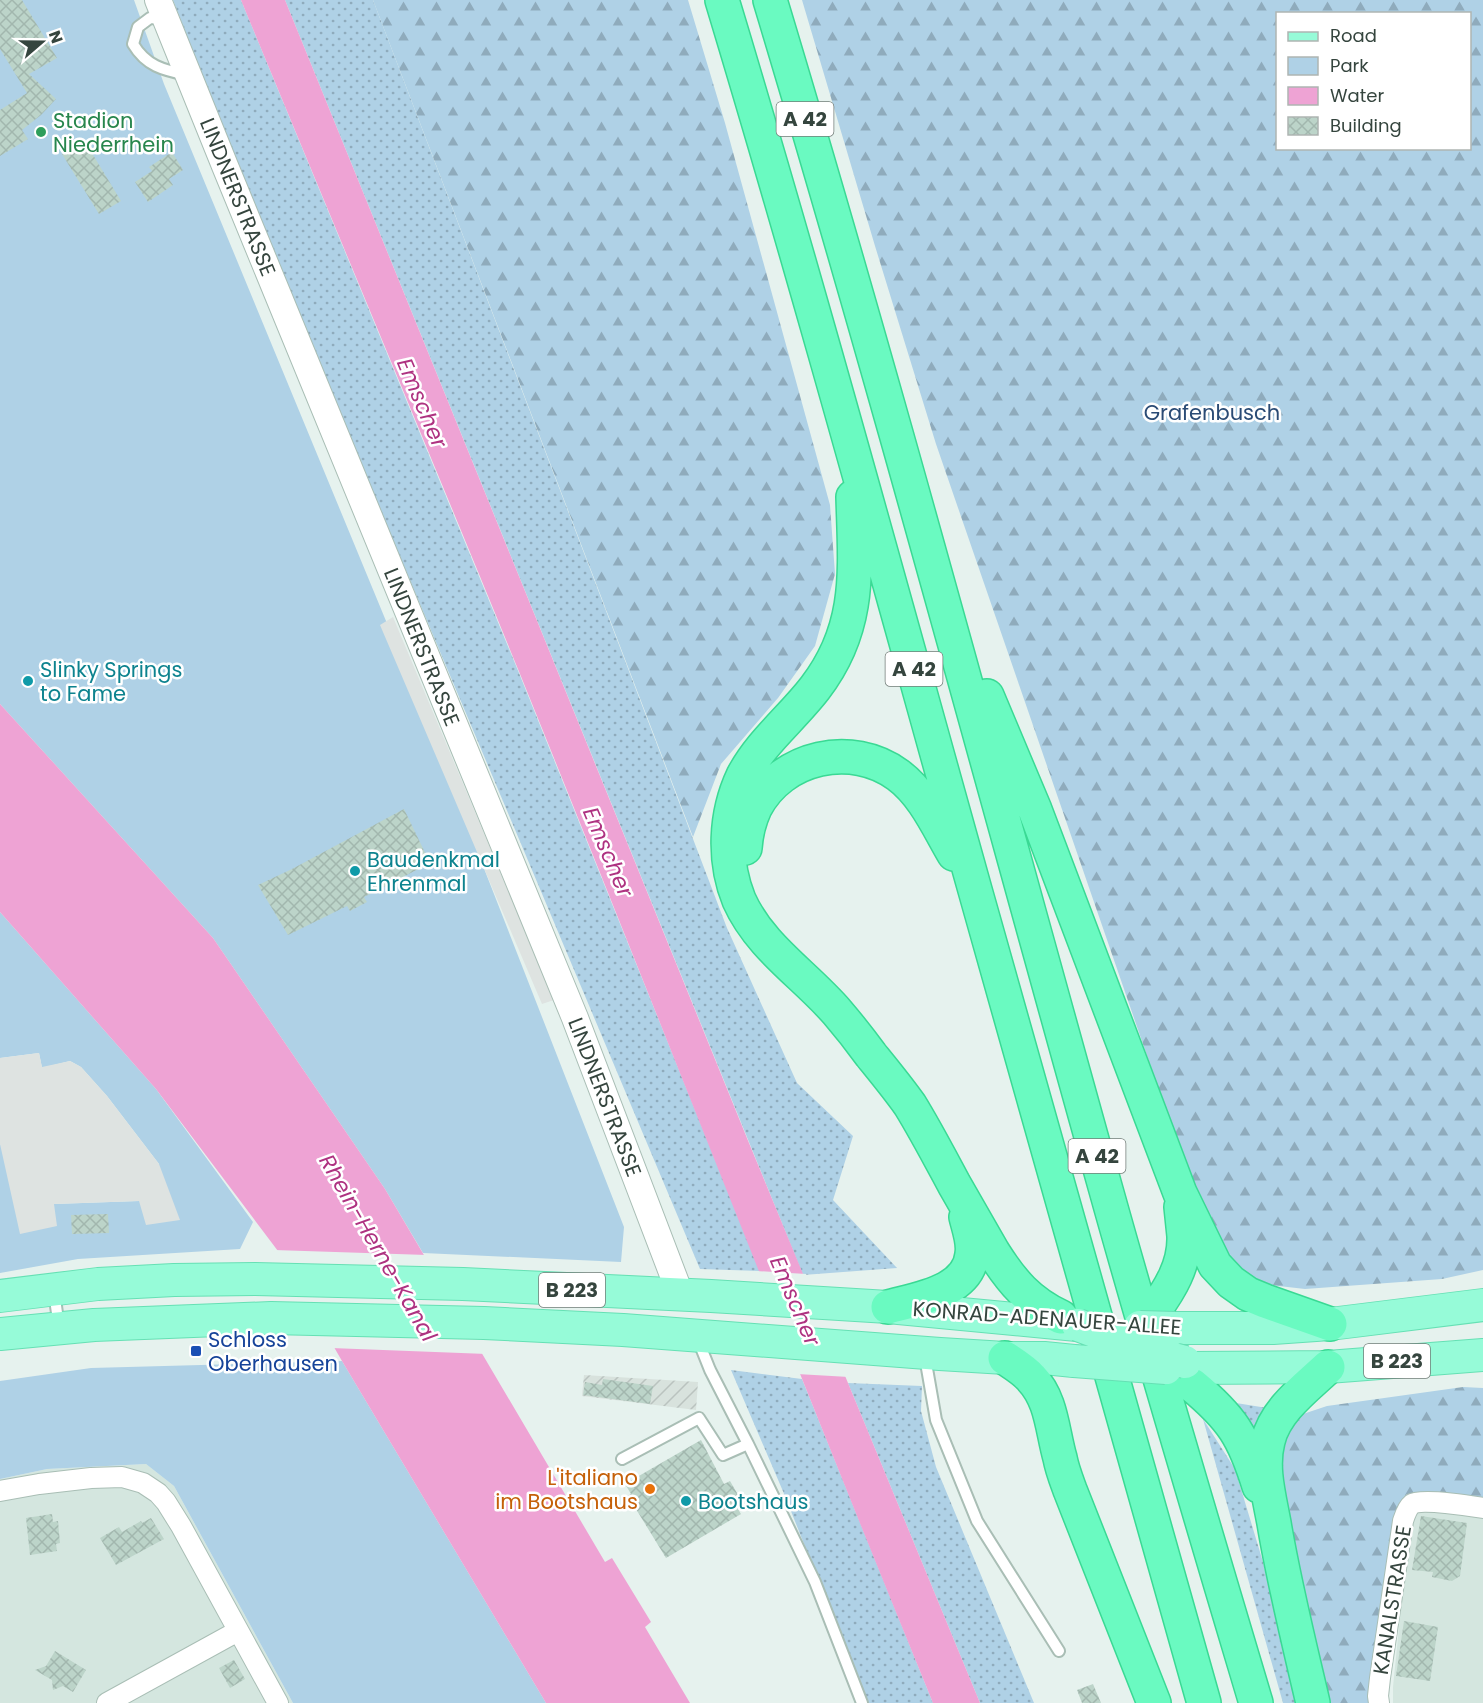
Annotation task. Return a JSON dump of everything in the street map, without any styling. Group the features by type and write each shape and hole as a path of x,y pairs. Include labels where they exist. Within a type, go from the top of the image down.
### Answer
{"highway":[{"name":"A 42","path":"722,0 797,252 1204,1703"},
{"name":"A 42","path":"770,0 945,607 1107,1194 1256,1703"},
{"path":"852,450 855,578 853,602 847,625 828,669 815,688 766,742 743,777 730,816 728,837 732,879 748,917 759,934 837,1011 909,1105 1005,1270 1035,1302 1097,1328"},
{"path":"945,607 997,717 1035,810 1180,1193 1215,1265 1231,1282 1248,1294 1330,1324"},
{"path":"975,889 920,796 898,775 872,761 827,757 799,766 780,778 764,794 750,821 745,865 754,894 770,921 789,944 856,1008 900,1059 942,1120 1025,1266 1097,1328"},
{"path":"888,1307 925,1297 956,1283 970,1264 973,1253 972,1242 954,1184"},
{"path":"1097,1328 1175,1278 1183,1252 1184,1236 1180,1193"},
{"path":"1005,1358 1024,1371 1046,1399 1059,1457 1070,1490 1154,1703"},
{"path":"1312,1703 1280,1560 1266,1482 1266,1461 1268,1440 1273,1427 1286,1409 1328,1367"},
{"path":"1195,1375 1244,1444 1256,1476 1280,1560"}],"main road":[{"name":"KONRAD-ADENAUER-ALLEE","path":"0,1296 98,1284 174,1280 255,1279 463,1284 888,1307 1097,1328 1273,1328 1330,1324 1470,1307"},
{"path":"1470,1307 1483,1283"},
{"path":"696,1296 710,1336"},
{"name":"KONRAD-ADENAUER-ALLEE","path":"0,1334 59,1327 271,1318 484,1323 710,1336 1005,1358 1097,1328"},
{"name":"KONRAD-ADENAUER-ALLEE","path":"1097,1328 1155,1368 1195,1375 1477,1358"},
{"path":"1097,1328 1158,1355 1195,1375"}],"street":[{"name":"LINDNERSTRASSE","path":"162,10 575,1018 696,1296"},
{"path":"0,1491 91,1478 122,1477 143,1483 158,1493 166,1502 278,1703"},
{"name":"KANALSTRASSE","path":"1379,1703 1380,1678 1403,1521 1410,1506 1416,1502 1431,1502 1483,1508"},
{"path":"108,1703 238,1631"}],"lane":[{"path":"162,10 138,27 133,44 147,61 189,75"},
{"path":"53,1289 59,1327"},
{"path":"710,1336 710,1370 814,1582 862,1703"},
{"path":"924,1353 936,1420 977,1521 1059,1651"},
{"path":"622,1459 699,1418 723,1455 748,1444"}],"shaded area":[{"path":"393,617 554,1000 542,1004 380,625"},
{"path":"39,1053 42,1067 70,1061 81,1067 107,1096 159,1164 180,1220 146,1225 139,1201 54,1204 57,1226 20,1234 0,1144 0,1058"},
{"path":"584,1375 698,1382 696,1410 582,1396"},
{"path":"146,1464 174,1486 293,1703 0,1703 0,1479 47,1469"},
{"path":"1420,1510 1483,1517 1483,1703 1393,1703 1410,1517"}],"green space":[{"path":"0,0 134,0 164,84 410,679 624,1227 621,1262 423,1253 385,1189 213,938 0,704"},
{"path":"173,0 241,0 519,673 760,1271 700,1269 246,191"},
{"path":"285,0 373,0 727,928 797,1083 853,1136 833,1200 897,1268 803,1275"},
{"path":"373,0 688,0 725,123 830,505 835,574 815,646 778,698 721,764 693,837"},
{"name":"Grafenbusch","path":"802,0 1483,0 1483,1270 1442,1279 1305,1289 1244,1282 1204,1221 936,444"},
{"path":"0,912 156,1089 253,1222 240,1249 78,1259 0,1273 0,1144 54,1204 139,1201 159,1164 107,1096 81,1067 70,1061 42,1068 39,1053 0,1058"},
{"path":"342,1361 546,1703 293,1703 174,1486 146,1464 47,1469 0,1479 0,1381 91,1368"},
{"path":"731,1370 802,1379 933,1703 867,1703 785,1496"},
{"path":"848,1383 922,1386 921,1411 936,1467 1034,1703 980,1703"},
{"path":"1463,1387 1483,1388 1483,1501 1425,1493 1407,1494 1395,1515 1374,1703 1329,1703 1280,1489 1283,1445 1292,1422 1303,1414 1327,1406"},
{"path":"1236,1403 1273,1409 1259,1450"},
{"path":"1203,1419 1235,1469 1263,1562 1297,1703 1283,1703"}],"water":[{"name":"Emscher","path":"241,0 285,0 749,1143 980,1703 933,1703 520,674"},
{"name":"Rhein-Herne-Kanal","path":"0,704 213,938 385,1189 605,1562 612,1558 651,1622 645,1627 690,1703 546,1703 281,1255 156,1089 0,912"}],"pier":[{"path":"274,1250 427,1255 487,1354 331,1348"},
{"path":"756,1271 806,1274 849,1377 797,1374"}],"building":[{"path":"0,0 22,0 57,58 29,74 56,99 22,130 28,139 0,156 0,110 27,93 0,49"},
{"path":"84,140 121,201 99,214 62,154"},
{"path":"172,152 183,170 169,179 173,185 148,202 135,182 152,171 149,167"},
{"name":"Baudenkmal Ehrenmal","path":"404,809 430,863 364,897 367,902 350,911 347,906 288,935 258,885"},
{"path":"108,1214 109,1233 72,1234 71,1215"},
{"path":"603,1379 653,1386 650,1404 583,1395 585,1382 602,1385"},
{"name":"Bootshaus","path":"701,1440 724,1484 730,1481 744,1505 738,1509 741,1514 666,1558 628,1496 631,1494 625,1484"},
{"path":"52,1514 53,1522 58,1521 60,1543 56,1544 57,1551 30,1555 26,1518"},
{"path":"1421,1516 1467,1523 1460,1576 1452,1581 1432,1577 1433,1572 1412,1570"},
{"path":"151,1518 164,1539 116,1565 100,1538 119,1527 122,1532"},
{"path":"1404,1621 1438,1627 1430,1681 1396,1676"},
{"path":"55,1651 86,1670 73,1692 63,1686 53,1690 52,1680 35,1670 46,1666"},
{"path":"234,1660 245,1679 230,1688 219,1668"},
{"path":"1093,1684 1101,1703 1082,1703 1077,1690"}],"place":[{"name":"Stadion Niederrhein","path":"41,132"},
{"name":"Slinky Springs to Fame","path":"28,681"},
{"name":"Baudenkmal Ehrenmal","path":"355,871"},
{"name":"Schloss Oberhausen","path":"196,1351"},
{"name":"L'italiano im Bootshaus","path":"650,1489"},
{"name":"Bootshaus","path":"686,1501"}]}
